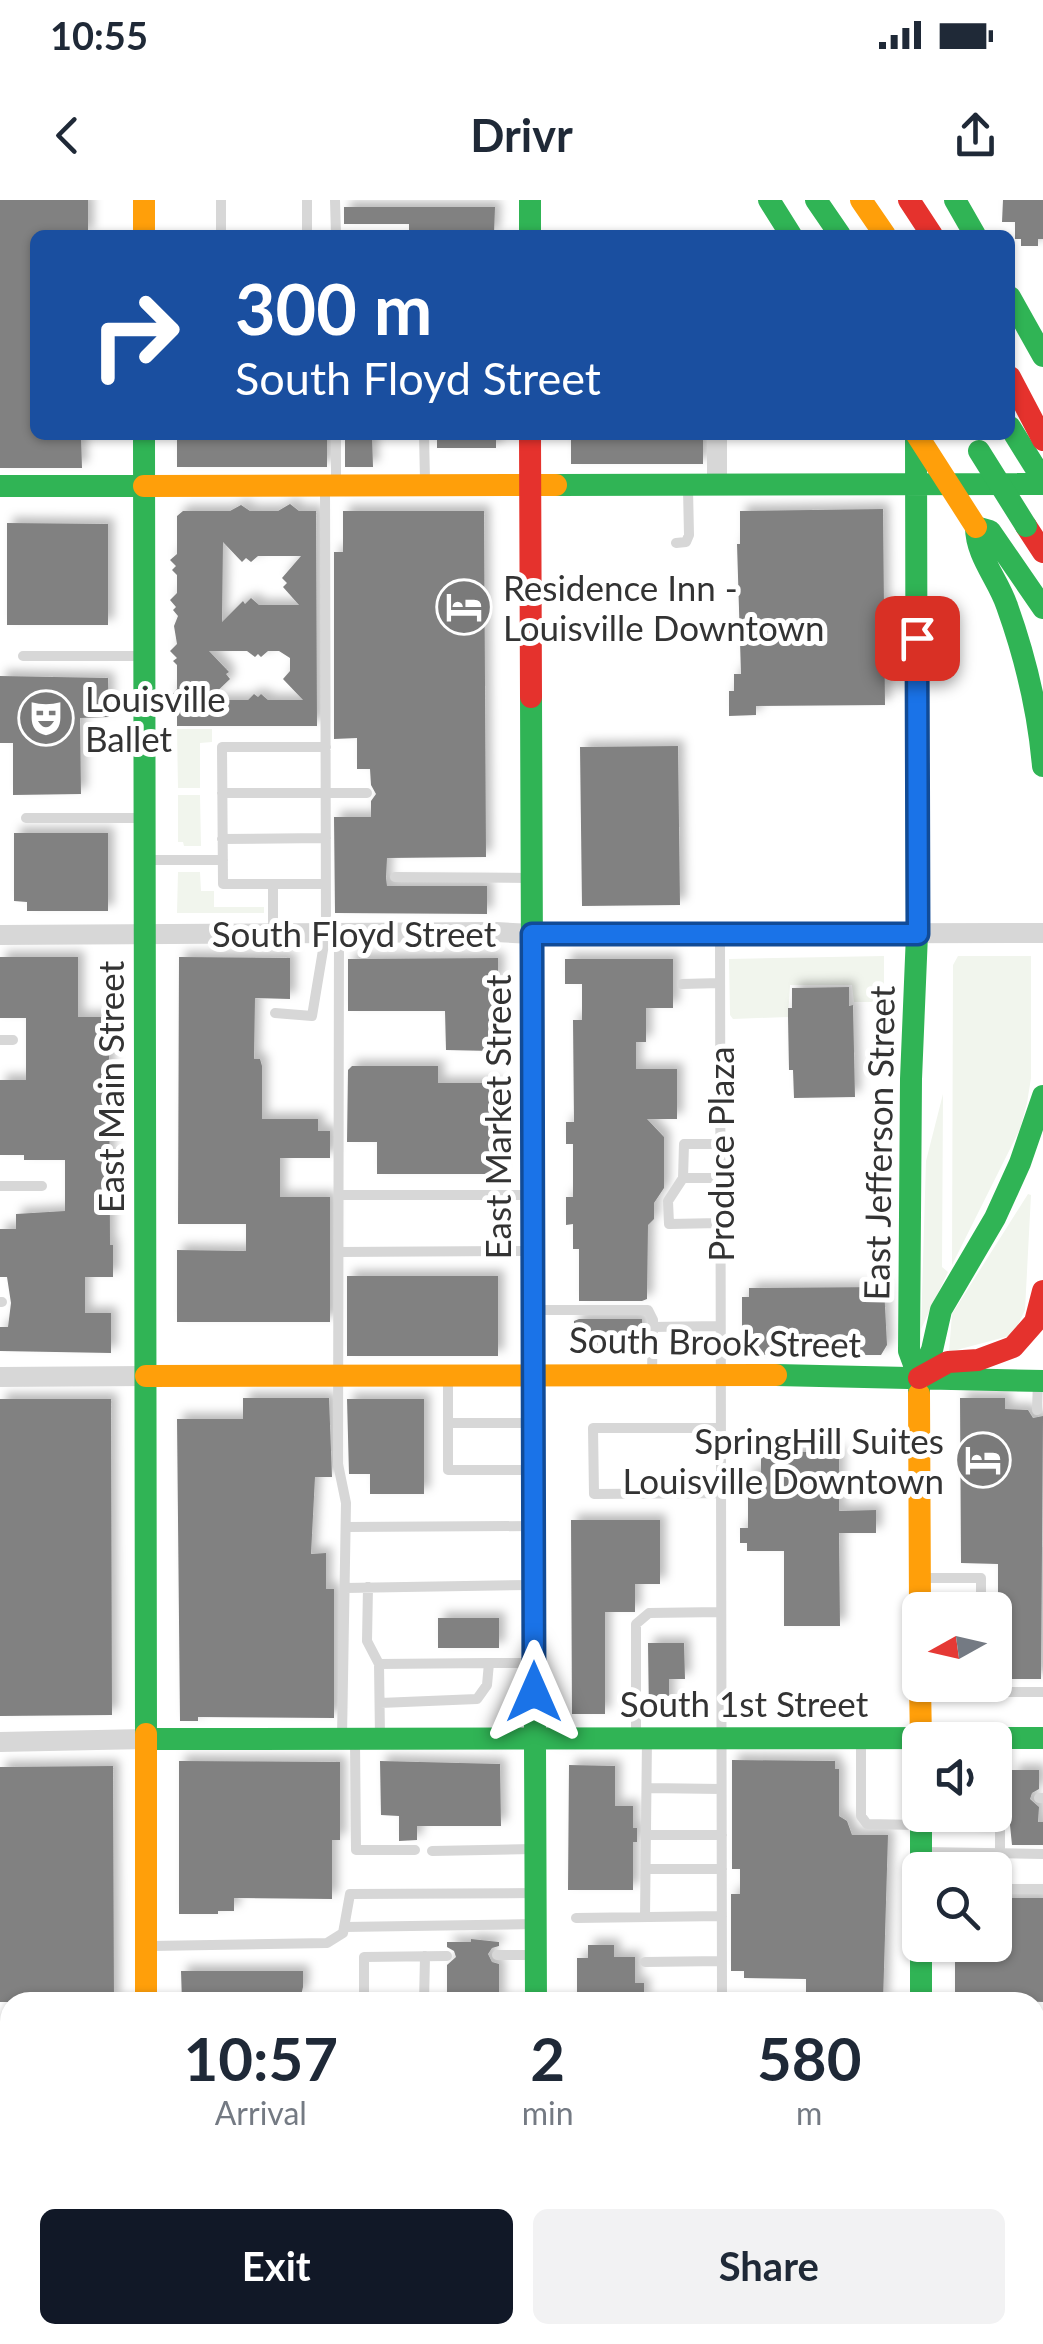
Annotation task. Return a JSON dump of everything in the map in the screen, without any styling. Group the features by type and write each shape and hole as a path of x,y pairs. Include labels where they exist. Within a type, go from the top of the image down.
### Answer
{"main road":[{"path":"144,200 144,230"},
{"path":"530,200 530,230"},
{"path":"769,200 789,230"},
{"path":"816,200 837,230"},
{"path":"912,200 915,230"},
{"path":"912,200 929,230"},
{"path":"955,200 972,230"},
{"path":"866,207 882,230"},
{"path":"1015,306 1043,356"},
{"path":"1019,420 1043,440"},
{"path":"0,486 1043,482 1019,420"},
{"name":"East Main Street","path":"144,440 146,1992"},
{"name":"East Market Street","path":"530,440 536,1992"},
{"name":"East Jefferson Street","path":"916,440 918,934 911,1078 909,1351 919,1378 920,1592"},
{"path":"919,440 976,526 976,542 1005,598 1030,671 1043,766"},
{"path":"974,443 1043,552"},
{"path":"976,526 990,531 1043,608"},
{"path":"919,1378 932,1350 942,1310 995,1218 1043,1096"},
{"path":"919,1378 948,1362 978,1360 1012,1348 1036,1322 1043,1291"},
{"name":"South Brook Street","path":"146,1376 720,1374 1040,1381"},
{"name":"South 1st Street","path":"146,1739 902,1738"},
{"name":"South 1st Street","path":"1012,1738 1043,1738"},
{"path":"920,1962 921,1992"}],"street":[{"path":"717,440 717,484"},
{"name":"South Floyd Street","path":"0,935 1043,933"},
{"path":"0,1377 146,1376"},
{"path":"0,1742 146,1739"}],"lane":[{"path":"221,200 221,230"},
{"path":"306,200 307,230"},
{"path":"336,200 336,230"},
{"path":"336,440 331,486 326,884 332,932 340,1252 338,1464 346,1503 344,1588 349,1738 356,1850 415,1850"},
{"path":"424,440 425,486"},
{"path":"676,544 686,542 688,535 688,484"},
{"path":"24,656 144,656"},
{"path":"326,747 222,747 222,884 326,884"},
{"path":"222,793 367,793"},
{"path":"26,818 144,818"},
{"path":"222,838 326,838"},
{"path":"144,860 222,860"},
{"path":"395,878 532,878"},
{"path":"273,884 274,932"},
{"path":"275,1013 312,1016 332,932"},
{"name":"Produce Plaza","path":"720,934 722,1992"},
{"path":"682,984 720,984"},
{"path":"0,1040 13,1040"},
{"path":"720,1144 684,1144 683,1178 668,1201 669,1224 720,1223"},
{"path":"683,1178 720,1178"},
{"path":"0,1186 42,1186"},
{"path":"339,1195 532,1194"},
{"path":"340,1252 533,1251"},
{"path":"533,1310 648,1310 652,1313 652,1374"},
{"path":"652,1327 720,1326"},
{"path":"448,1374 448,1470 533,1470"},
{"path":"1037,1410 1040,1381"},
{"path":"448,1423 533,1423"},
{"path":"721,1428 594,1428 594,1494 721,1493"},
{"path":"346,1527 533,1526"},
{"path":"981,1564 981,1592"},
{"path":"920,1578 981,1578"},
{"path":"344,1588 533,1585"},
{"path":"368,1587 367,1642 379,1664 380,1738"},
{"path":"645,1917 646,1788 636,1624 649,1613 721,1612"},
{"path":"380,1703 477,1699 487,1686 488,1663"},
{"path":"379,1664 534,1664"},
{"path":"1012,1690 1043,1692"},
{"path":"861,1738 861,1816 866,1824 902,1821"},
{"path":"646,1788 721,1790"},
{"path":"646,1836 722,1835"},
{"path":"432,1851 534,1849"},
{"path":"1012,1853 1043,1854"},
{"path":"646,1869 722,1869"},
{"path":"1012,1889 1043,1889"},
{"path":"146,1946 327,1943 343,1933 350,1894 535,1892"},
{"path":"576,1918 722,1916"},
{"path":"345,1927 535,1924"},
{"path":"498,1955 536,1955"},
{"path":"424,1992 425,1956"},
{"path":"364,1992 364,1957 446,1956"},
{"path":"645,1962 722,1961"}],"shaded area":[{"path":"177,729 212,729 212,742 200,743 200,788 178,788"},
{"path":"178,795 200,795 201,846 178,842"},
{"path":"178,872 200,872 201,891 214,891 214,907 264,907 264,913 177,913"},
{"path":"884,956 884,1002 854,1002 852,985 790,985 788,1017 733,1019 730,1015 729,959"},
{"path":"958,956 1031,956 1031,1078 1020,1129 952,1265 953,965"},
{"path":"943,1094 942,1267 948,1272 921,1329 926,1161"},
{"path":"1028,1194 1031,1195 1025,1310 1013,1335 949,1352 952,1314"}],"building":[{"path":"0,200 88,200 88,230 30,230 30,440 81,440 82,468 0,468"},
{"path":"1003,200 1043,200 1043,239 1038,239 1038,246 1021,246 1021,239 1015,239 1015,222 1002,222"},
{"path":"344,207 495,207 494,230 409,230 409,224 344,224"},
{"path":"177,440 327,440 327,467 177,467"},
{"path":"345,440 372,440 373,467 345,467"},
{"path":"437,440 496,440 496,448 437,448"},
{"path":"571,440 703,440 703,464 571,464"},
{"path":"290,504 299,511 316,511 317,726 177,726 177,709 173,704 176,701 171,696 177,689 177,665 173,661 177,658 170,651 177,644 174,626 178,616 170,600 177,593 177,575 170,560 177,554 177,516 183,511 230,511 241,505 250,511 278,511","holes":["223,542 242,562 246,558 251,562 258,556 301,556 282,578 287,583 283,587 299,605 259,605 251,598 222,622","209,651 247,651 255,657 279,651 290,658 290,671 283,679 303,700 268,700 261,694 248,700 208,700 230,679 226,674 229,672"]},
{"path":"883,509 885,705 756,706 756,715 729,716 729,691 734,691 734,674 741,674 737,544 740,511"},
{"path":"343,511 484,511 486,857 387,858 386,878 387,886 487,886 487,914 335,913 334,817 371,817 371,801 376,794 370,769 357,769 357,738 334,739 334,552 343,552"},
{"path":"7,523 108,524 108,625 7,625"},
{"path":"0,676 108,678 109,717 80,718 81,794 13,795 13,743 0,743"},
{"path":"678,746 680,905 582,906 580,747"},
{"path":"14,833 108,833 108,911 27,911 27,902 14,901"},
{"path":"0,957 78,957 78,1017 109,1017 113,1277 85,1277 85,1313 111,1313 111,1353 0,1351 0,1327 8,1327 11,1303 7,1277 0,1277 0,1229 16,1229 16,1214 65,1211 65,1160 24,1160 24,1155 0,1155 0,1080 26,1080 26,1018 0,1018"},
{"path":"179,957 290,958 290,999 255,998 254,1059 260,1059 262,1066 262,1119 318,1119 318,1131 330,1131 330,1158 280,1158 280,1197 330,1197 330,1322 177,1322 177,1250 246,1251 246,1224 178,1224"},
{"path":"498,958 498,981 492,982 493,1051 446,1050 445,1011 348,1011 348,959"},
{"path":"565,959 673,959 673,1008 646,1008 646,1042 636,1042 636,1069 677,1069 677,1119 647,1119 664,1137 664,1188 654,1203 654,1219 648,1225 647,1299 642,1301 579,1301 579,1249 573,1249 573,1224 566,1225 566,1197 573,1197 573,1144 566,1144 566,1122 574,1122 573,1020 582,1020 582,984 565,984"},
{"path":"849,987 849,1006 853,1005 855,1097 794,1098 788,1017 792,988"},
{"path":"352,1066 438,1066 438,1083 497,1083 497,1174 377,1174 377,1142 347,1142 348,1070"},
{"path":"347,1276 498,1276 498,1356 347,1356"},
{"path":"884,1287 887,1345 881,1355 749,1355 749,1351 742,1351 742,1297 749,1297 749,1288"},
{"path":"642,1319 642,1351 574,1351 574,1321"},
{"path":"243,1398 329,1398 332,1477 315,1477 311,1554 326,1553 326,1589 334,1589 334,1718 198,1717 198,1721 180,1721 177,1419 243,1419"},
{"path":"960,1398 1005,1398 1005,1409 1028,1410 1033,1418 1043,1416 1041,1679 1012,1679 1012,1592 998,1592 998,1564 961,1563"},
{"path":"0,1399 111,1399 112,1715 0,1716"},
{"path":"347,1399 424,1399 424,1494 370,1494 370,1474 349,1474"},
{"path":"789,1452 839,1452 839,1511 876,1510 876,1533 839,1533 840,1626 784,1626 784,1551 747,1551 747,1543 740,1543 740,1528 748,1528 748,1473 761,1473 761,1455 789,1456"},
{"path":"571,1520 660,1520 660,1584 635,1584 635,1612 605,1612 605,1714 572,1714"},
{"path":"438,1618 499,1618 499,1648 438,1648"},
{"path":"648,1643 684,1643 685,1679 669,1679 669,1716 649,1716"},
{"path":"732,1760 835,1761 835,1769 839,1769 839,1816 847,1821 852,1835 888,1835 883,1992 806,1992 806,1979 744,1978 744,1971 731,1971 731,1894 740,1894 740,1869 732,1869"},
{"path":"179,1761 340,1762 340,1840 332,1840 332,1899 234,1898 234,1911 179,1914"},
{"path":"380,1761 500,1764 501,1826 417,1826 417,1840 399,1841 399,1816 381,1815"},
{"path":"569,1765 615,1766 615,1806 633,1806 633,1828 637,1828 637,1842 633,1842 633,1890 568,1890"},
{"path":"113,1766 114,1992 0,1992 0,1767"},
{"path":"1012,1770 1039,1770 1039,1789 1030,1799 1039,1807 1043,1845 1012,1845"},
{"path":"1012,1898 1043,1898 1043,1992 955,1992 955,1962 1012,1962"},
{"path":"447,1942 499,1942 488,1954 492,1962 499,1964 499,1992 447,1992 447,1965 456,1957"},
{"path":"588,1945 614,1945 614,1957 635,1957 635,1983 644,1983 644,1992 577,1992 577,1958 588,1958"},
{"path":"181,1971 303,1971 302,1992 182,1992"}],"traffic: fast":[{"path":"530,200 530,230"},
{"path":"769,200 788,230"},
{"path":"816,200 837,230"},
{"path":"955,200 972,230"},
{"path":"1015,306 1043,356"},
{"path":"1015,435 1043,480"},
{"path":"144,440 146,1734"},
{"path":"916,440 917,934 911,1079 909,1351 919,1378 919,1394"},
{"path":"979,451 1026,526"},
{"path":"556,485 1043,484"},
{"path":"0,486 144,486"},
{"path":"1043,608 990,531 976,527 980,548 1007,606 1025,665 1043,766"},
{"path":"531,697 536,1992"},
{"path":"919,1378 932,1350 941,1310 995,1218 1020,1163 1043,1096"},
{"path":"776,1375 1043,1381"},
{"path":"146,1739 1043,1738"},
{"path":"921,1832 921,1852"},
{"path":"921,1962 921,1992"}],"traffic: slow":[{"path":"144,200 144,230"},
{"path":"861,200 882,230"},
{"path":"920,440 976,527"},
{"path":"144,486 556,485"},
{"path":"146,1376 776,1375"},
{"path":"919,1394 920,1592"},
{"path":"920,1702 921,1722"},
{"path":"146,1734 146,1992"}],"traffic: jam":[{"path":"909,200 929,230"},
{"path":"1015,387 1043,440"},
{"path":"530,440 531,697"},
{"path":"1026,526 1043,552"},
{"path":"919,1378 948,1362 978,1360 1013,1347 1035,1322 1043,1291"}],"place":[{"name":"Residence Inn - Louisville Downtown","path":"464,607"},
{"name":"Louisville Ballet","path":"46,718"},
{"name":"SpringHill Suites Louisville Downtown","path":"983,1460"}],"route":[{"path":"534,1692 532,934 918,934 917,638"}]}
